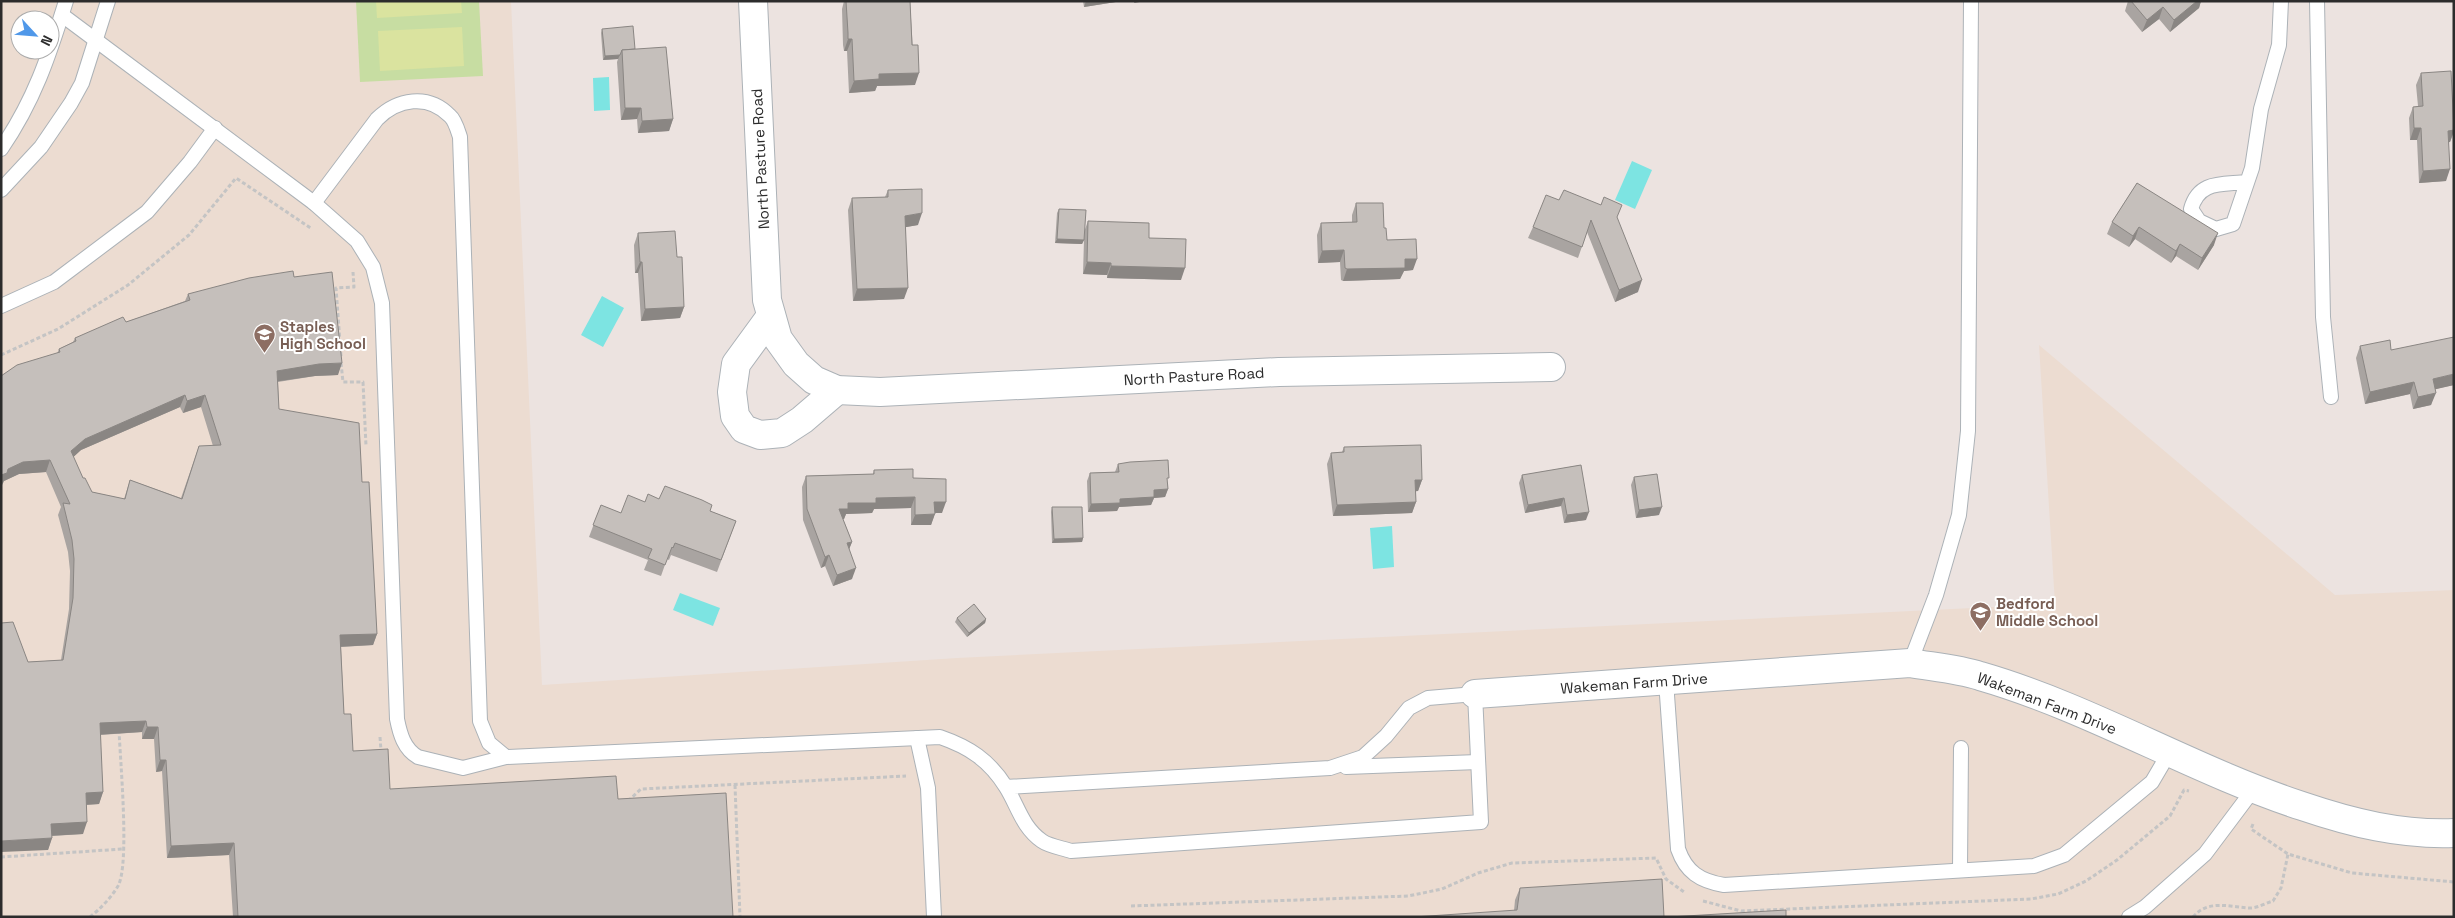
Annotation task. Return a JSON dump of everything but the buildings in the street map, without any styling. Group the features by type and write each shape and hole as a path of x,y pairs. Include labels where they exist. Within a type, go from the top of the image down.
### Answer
{"street":[{"name":"North Pasture Road","path":"753,1 767,300 778,339 796,364 814,380 837,390 880,392 1279,372 1551,367"},
{"path":"771,316 736,364 732,392 735,416 744,429 760,436 782,433 802,420 837,390"},
{"name":"Wakeman Farm Drive","path":"1475,694 1910,663 1979,675 2060,705 2169,753 2246,799 2392,830 2454,833"}],"lane":[{"path":"1,190 57,127 82,83 108,1"},
{"path":"1910,663 1936,594 1959,515 1968,431 1971,1"},
{"path":"2247,182 2252,168 2261,109 2279,45 2281,1"},
{"path":"2317,1 2323,317 2331,397"},
{"path":"1,149 32,99 48,61 64,8 96,39 314,203 357,241 364,251 373,266 382,303 397,719 404,742 413,754 427,761 462,768 506,757 940,737 964,745 984,760 1006,787 1022,821 1042,842 1071,851 1481,822 1475,694 1428,698 1409,708 1386,736 1363,757 1330,768"},
{"path":"314,203 388,108 408,100 432,104 451,116 460,137 480,721 489,744 506,757"},
{"path":"1,306 54,282 147,212 190,162 215,128"},
{"path":"1666,680 1678,849 1682,860 1695,875 1724,885 2034,866 2064,855 2152,782 2169,753"},
{"path":"917,738 928,788 934,917"},
{"path":"1960,870 1961,748"},
{"path":"1006,787 1330,768 1478,762"},
{"path":"2129,917 2145,908 2205,854 2246,799"}],"path":[{"path":"1,355 58,329 128,285 189,234 236,178 315,231"},
{"path":"352,270 354,286 336,288 343,382 363,382 366,452"},
{"path":"90,917 101,908 118,885 124,862 118,723"},
{"path":"380,731 381,751"},
{"path":"625,804 641,789 902,777 923,767"},
{"path":"735,785 740,917"},
{"path":"1700,900 1708,904 1741,911 2031,899 2058,894 2086,881 2117,860 2170,816 2184,790 2194,791"},
{"path":"2246,799 2257,817 2251,829 2288,854 2352,873 2454,882"},
{"path":"1,857 123,849"},
{"path":"2193,917 2198,910 2218,904 2252,908 2273,901 2281,888 2288,854"},
{"path":"1131,906 1408,896 1442,889 1478,873 1512,863 1656,858 1666,879 1691,896"}],"shaded area":[{"path":"1,1 511,1 542,685 957,658 2055,604 2039,345 2335,595 2454,590 2454,917 1,917"}],"green space":[{"path":"356,1 479,1 483,76 360,82"},
{"path":"376,1 461,1 462,13 377,18"},
{"path":"462,27 464,66 380,71 378,31"}],"water":[{"path":"609,77 610,110 594,111 593,78"},
{"path":"1632,161 1652,170 1635,209 1615,200"},
{"path":"602,296 624,308 603,347 581,335"},
{"path":"1392,526 1394,567 1373,569 1370,528"},
{"path":"680,593 720,608 713,626 673,610"}],"place":[{"name":"Staples High School","path":"264,354"},
{"name":"Bedford Middle School","path":"1980,631"}]}
